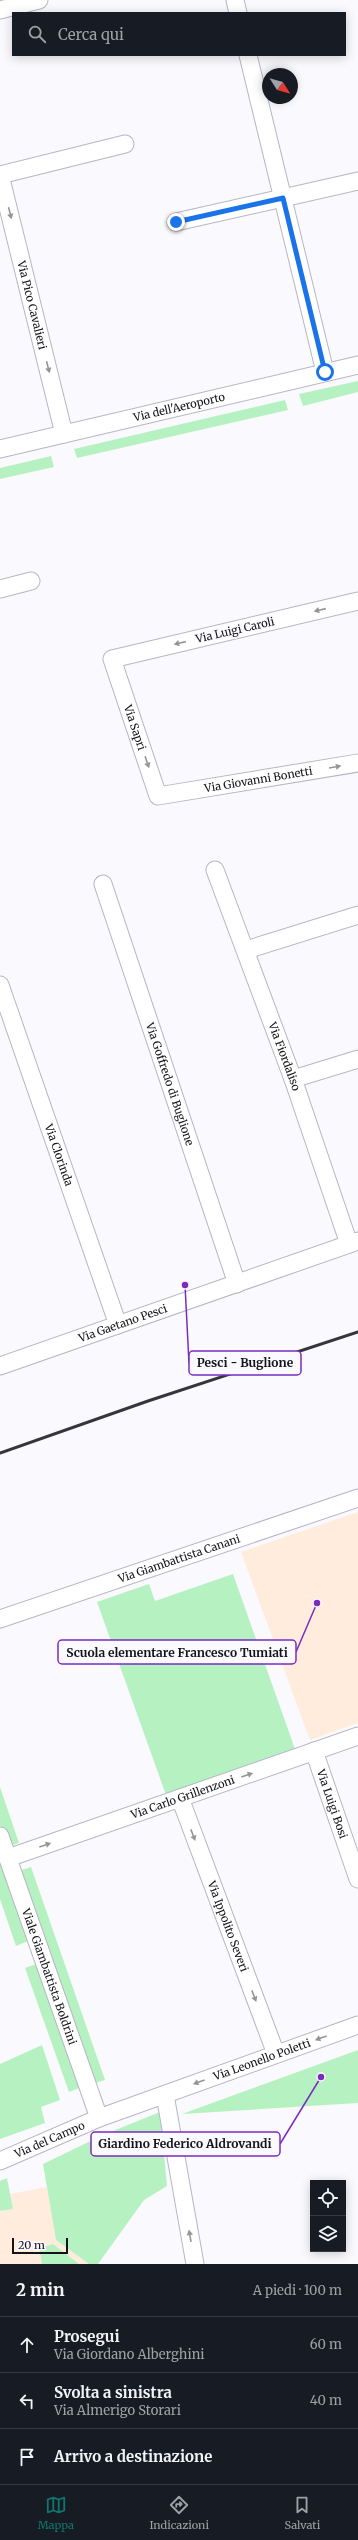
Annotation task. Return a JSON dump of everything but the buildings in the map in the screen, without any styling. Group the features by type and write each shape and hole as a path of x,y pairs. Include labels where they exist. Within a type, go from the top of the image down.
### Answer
{"street":[{"path":"0,10 39,0"},
{"path":"235,0 238,12"},
{"path":"248,56 325,372"},
{"name":"Via Pico Cavalieri","path":"64,434 0,175 126,144"},
{"path":"176,222 358,181"},
{"name":"Via dell'Aeroporto","path":"0,449 358,364"},
{"path":"0,589 31,581"},
{"name":"Via Luigi Caroli","path":"112,659 358,601"},
{"name":"Via Sapri","path":"112,659 158,796"},
{"name":"Via Giovanni Bonetti","path":"158,796 358,763"},
{"name":"Via Fiordaliso","path":"216,870 354,1243"},
{"name":"Via Goffredo di Buglione","path":"103,884 237,1284"},
{"path":"246,950 358,915"},
{"name":"Via Clorinda","path":"0,986 118,1325"},
{"path":"293,1079 358,1059"},
{"name":"Via Gaetano Pesci","path":"0,1366 354,1243"},
{"name":"Via Giambattista Canani","path":"0,1619 358,1498"},
{"name":"Via Carlo Grillenzoni","path":"8,1858 358,1736"},
{"name":"Via Luigi Bosi","path":"314,1751 358,1879"},
{"name":"Via Ippolito Severi","path":"180,1798 276,2054"},
{"name":"Viale Giambattista Boldrini","path":"0,1836 99,2118"},
{"name":"Via Leonello Poletti","path":"99,2118 358,2024"},
{"path":"165,2095 195,2264"},
{"name":"Via del Campo","path":"0,2161 99,2118"}],"shaded area":[{"path":"358,1512 358,1723 310,1740 241,1552"},
{"path":"47,2187 56,2240 89,2264 0,2264 0,2211 13,2209 10,2194"}],"green space":[{"path":"358,381 358,392 303,406 299,394"},
{"path":"285,400 288,410 77,458 74,449"},
{"path":"51,456 54,467 0,479 0,468"},
{"path":"233,1574 295,1749 166,1795 97,1602 149,1584 155,1601"},
{"path":"0,1787 19,1843 8,1846 0,1825"},
{"path":"0,1859 28,1941 16,1946 0,1899"},
{"path":"31,1867 105,2080 92,2084 16,1872"},
{"path":"39,1963 82,2087 69,2092 25,1968"},
{"path":"42,2045 60,2100 41,2107 45,2123 0,2139 0,2064"},
{"path":"358,2050 358,2103 182,2114"},
{"path":"160,2112 167,2186 144,2200 98,2264 89,2264 56,2240 43,2164 103,2135"},
{"path":"7,2178 13,2209 0,2211 0,2181"},
{"path":"53,2244 79,2264 42,2264 39,2248"}],"railway":[{"path":"0,1453 148,1401 358,1332"}],"place":[{"name":"Pesci - Buglione","path":"185,1285"},
{"name":"Scuola elementare Francesco Tumiati","path":"317,1603"},
{"name":"Giardino Federico Aldrovandi","path":"321,2077"}],"route":[{"path":"176,222 283,198 325,372"}]}
